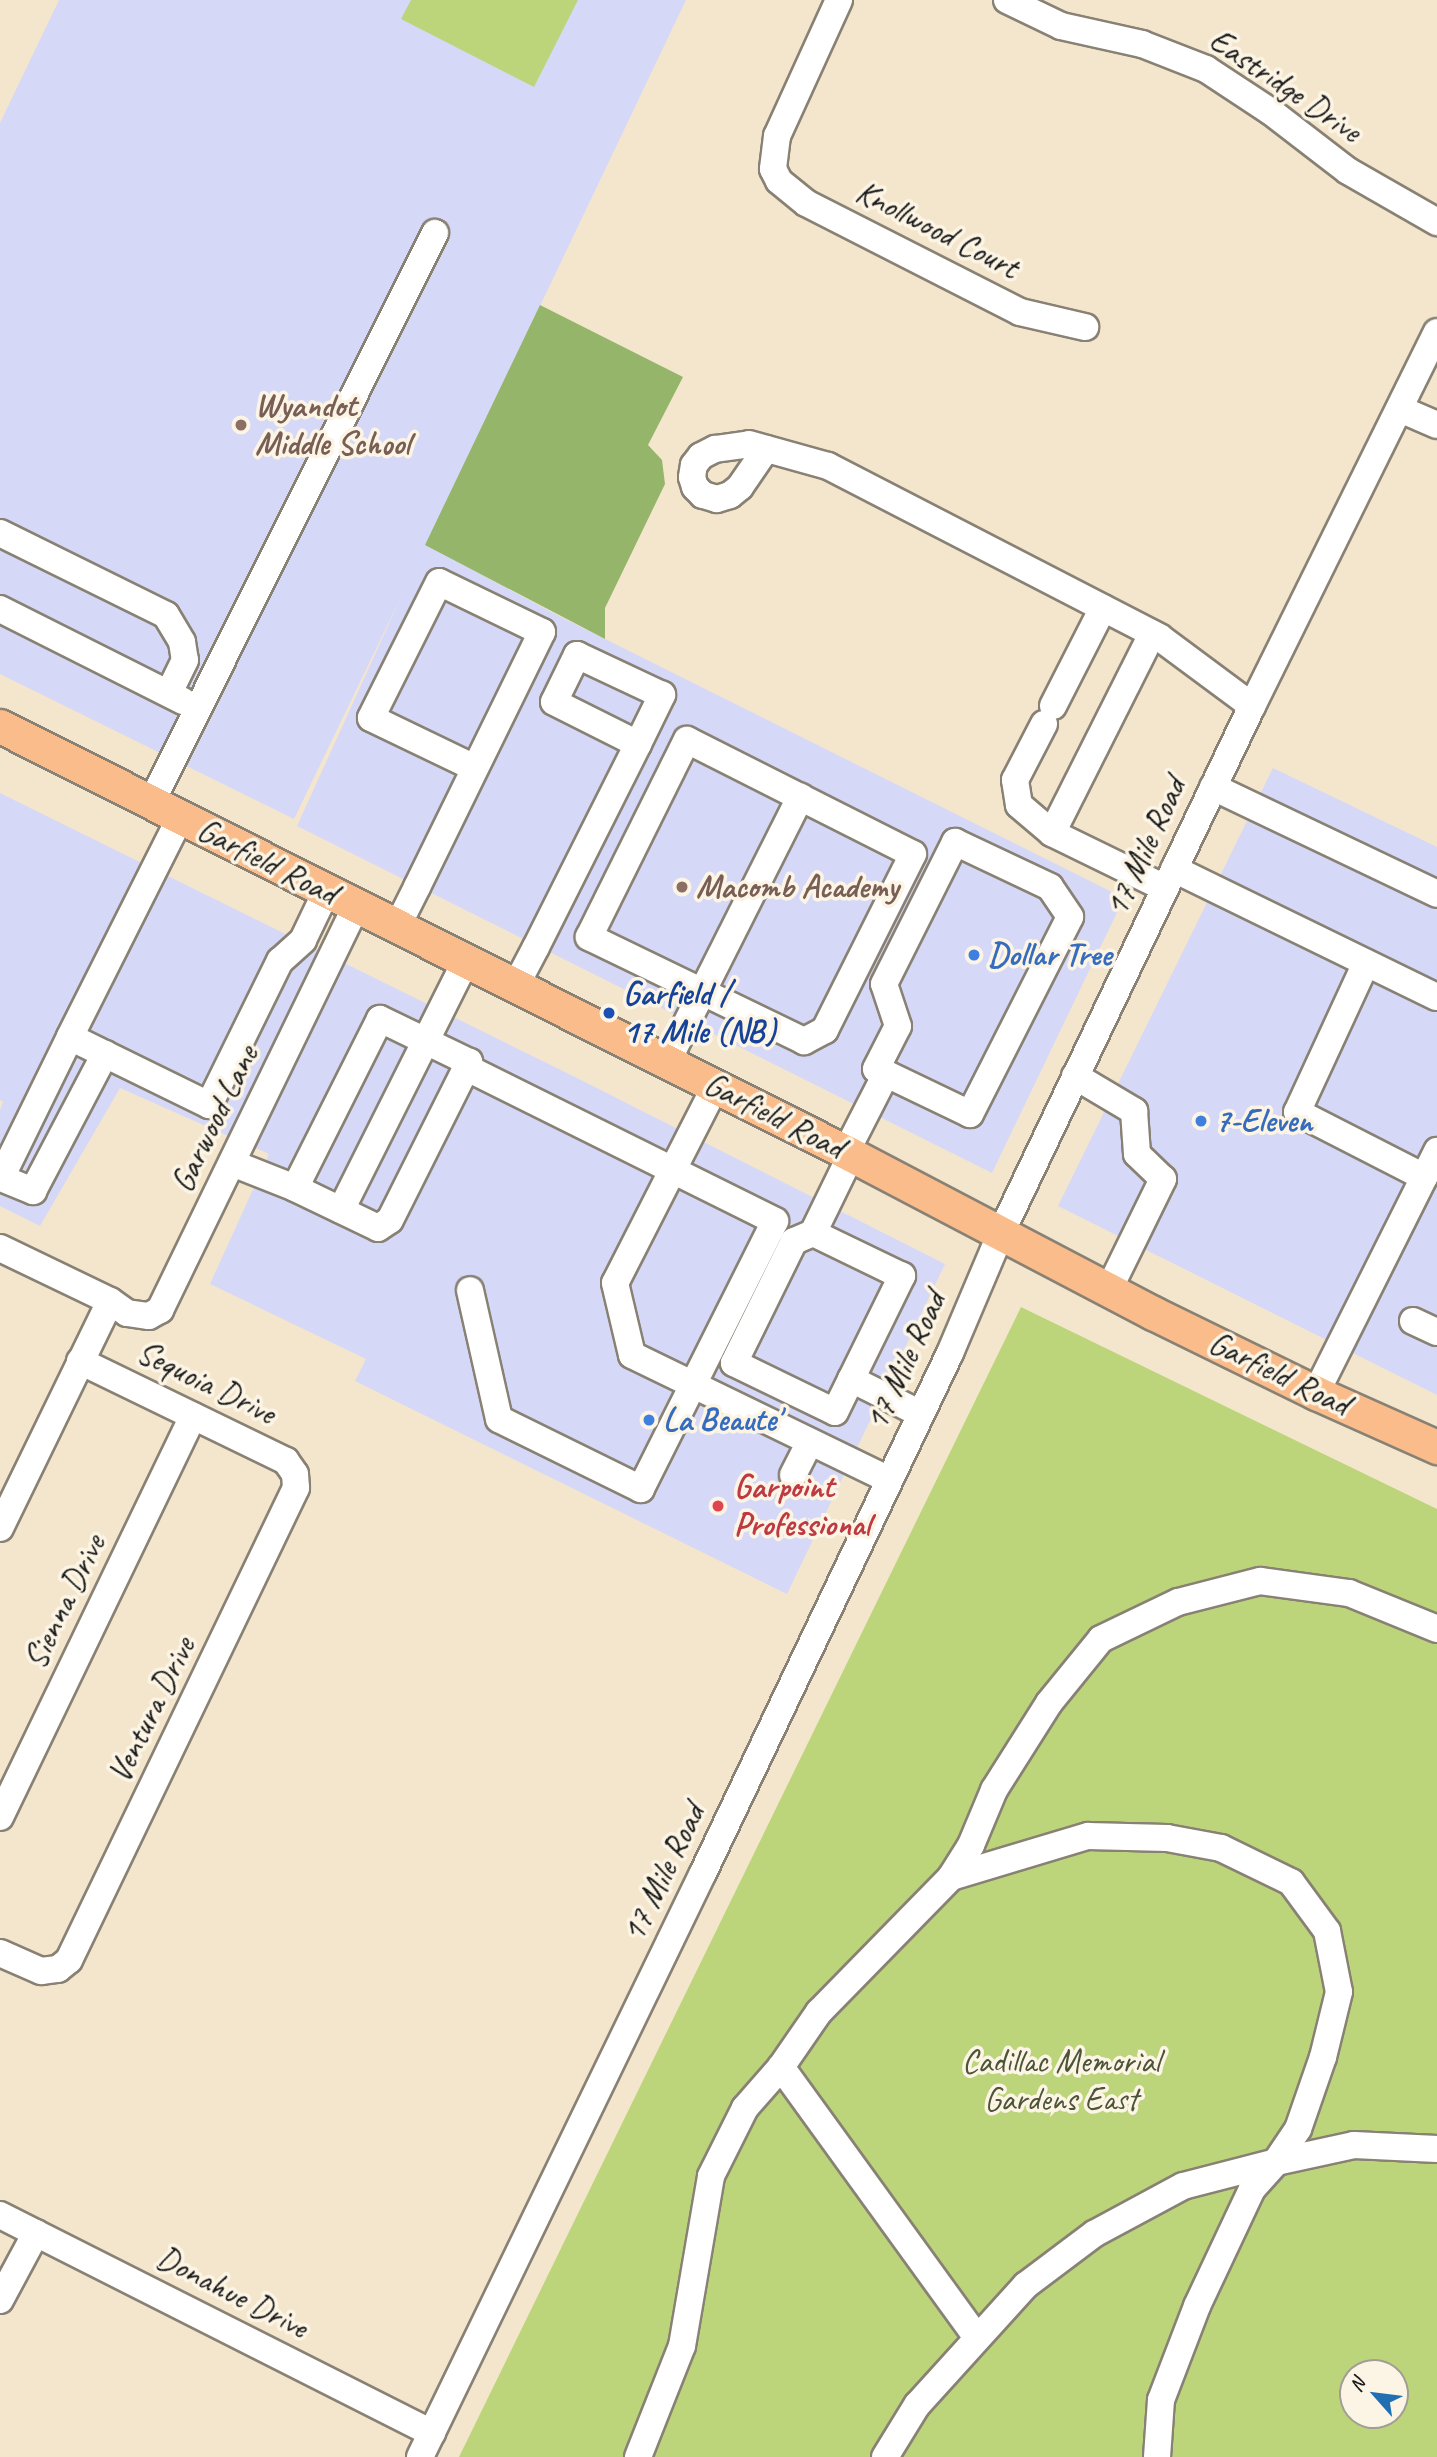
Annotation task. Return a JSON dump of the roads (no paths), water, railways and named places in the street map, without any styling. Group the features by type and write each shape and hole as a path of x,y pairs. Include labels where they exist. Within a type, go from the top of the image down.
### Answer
{"main road":[{"name":"Garfield Road","path":"0,726 1316,1393 1437,1447"}],"street":[{"name":"Knollwood Court","path":"839,0 778,136 773,169 779,181 806,203 1020,312 1085,327"},
{"name":"Eastridge Drive","path":"1007,0 1061,26 1142,44 1206,69 1270,111 1348,171 1437,222"},
{"path":"151,803 435,233"},
{"name":"17 Mile Road","path":"420,2457 921,1414 1001,1233 1213,787 1437,332"},
{"path":"1400,409 1437,425"},
{"path":"766,449 828,466 1103,608 1152,634 1252,706"},
{"path":"0,533 166,615 183,642 185,660 169,694"},
{"path":"397,927 475,768 541,632 439,582 371,718 475,768"},
{"path":"1103,608 1015,780 1019,805 1052,833 1170,878 1366,963 1434,989"},
{"path":"0,609 198,708"},
{"path":"1052,833 1152,634"},
{"path":"687,740 800,797 913,854 825,1030 804,1041 589,937 687,740"},
{"path":"515,987 638,744"},
{"path":"1213,787 1437,894"},
{"path":"667,1062 800,797"},
{"path":"105,1054 33,1191 1,1178 180,818"},
{"path":"955,842 1050,887 1070,917 970,1114 886,1074 876,1069 898,1026 884,984 955,842"},
{"path":"70,1037 209,1105 280,961 303,940 326,892"},
{"name":"Garwood Lane","path":"0,1248 137,1316 149,1316 160,1310 356,907"},
{"path":"341,1210 465,962"},
{"path":"1366,963 1297,1112 1424,1177"},
{"path":"232,1163 295,1188 378,1228 390,1220 469,1062 380,1018 295,1188"},
{"path":"467,1068 775,1221 641,1489 499,1419 470,1290"},
{"path":"813,1233 902,1276 835,1412 734,1363 793,1241 813,1233 886,1074"},
{"path":"1075,1076 1134,1111 1137,1154 1163,1179 1109,1289"},
{"path":"715,1087 615,1283 632,1354 889,1480"},
{"path":"1316,1393 1437,1151"},
{"path":"0,1528 110,1301"},
{"path":"1412,1321 1437,1332"},
{"name":"Sequoia Drive","path":"80,1361 286,1461 295,1474"},
{"path":"850,1379 921,1414"},
{"name":"Sienna Drive","path":"0,1817 193,1416"},
{"path":"793,1475 810,1441"},
{"name":"Ventura Drive","path":"0,1953 41,1971 58,1969 71,1956 292,1499 295,1474"},
{"path":"638,2457 682,2346 711,2176 746,2108 781,2067 819,2012 951,1877 971,1845 1000,1779 1049,1703 1101,1639 1178,1602 1260,1581 1349,1593 1437,1629"},
{"path":"951,1877 1088,1836 1167,1838 1221,1848 1291,1882 1327,1931 1339,1992 1323,2057 1302,2117 1276,2162 1252,2189 1197,2306 1161,2400 1157,2457"},
{"path":"781,2067 976,2336"},
{"path":"885,2457 917,2405 976,2336 1026,2285 1094,2234 1183,2186 1276,2162 1354,2145 1437,2149"},
{"name":"Donahue Drive","path":"0,2215 432,2433"},
{"path":"0,2300 36,2233"}],"place":[{"name":"Wyandot Middle School","path":"241,425"},
{"name":"Macomb Academy","path":"682,887"},
{"name":"Dollar Tree","path":"974,955"},
{"name":"Garfield / 17 Mile (NB)","path":"609,1013"},
{"name":"7-Eleven","path":"1201,1121"},
{"name":"La Beaute'","path":"649,1420"},
{"name":"Garpoint Professional","path":"718,1506"}],"park label":[{"name":"Cadillac Memorial Gardens East","path":"1061,2081"}]}
